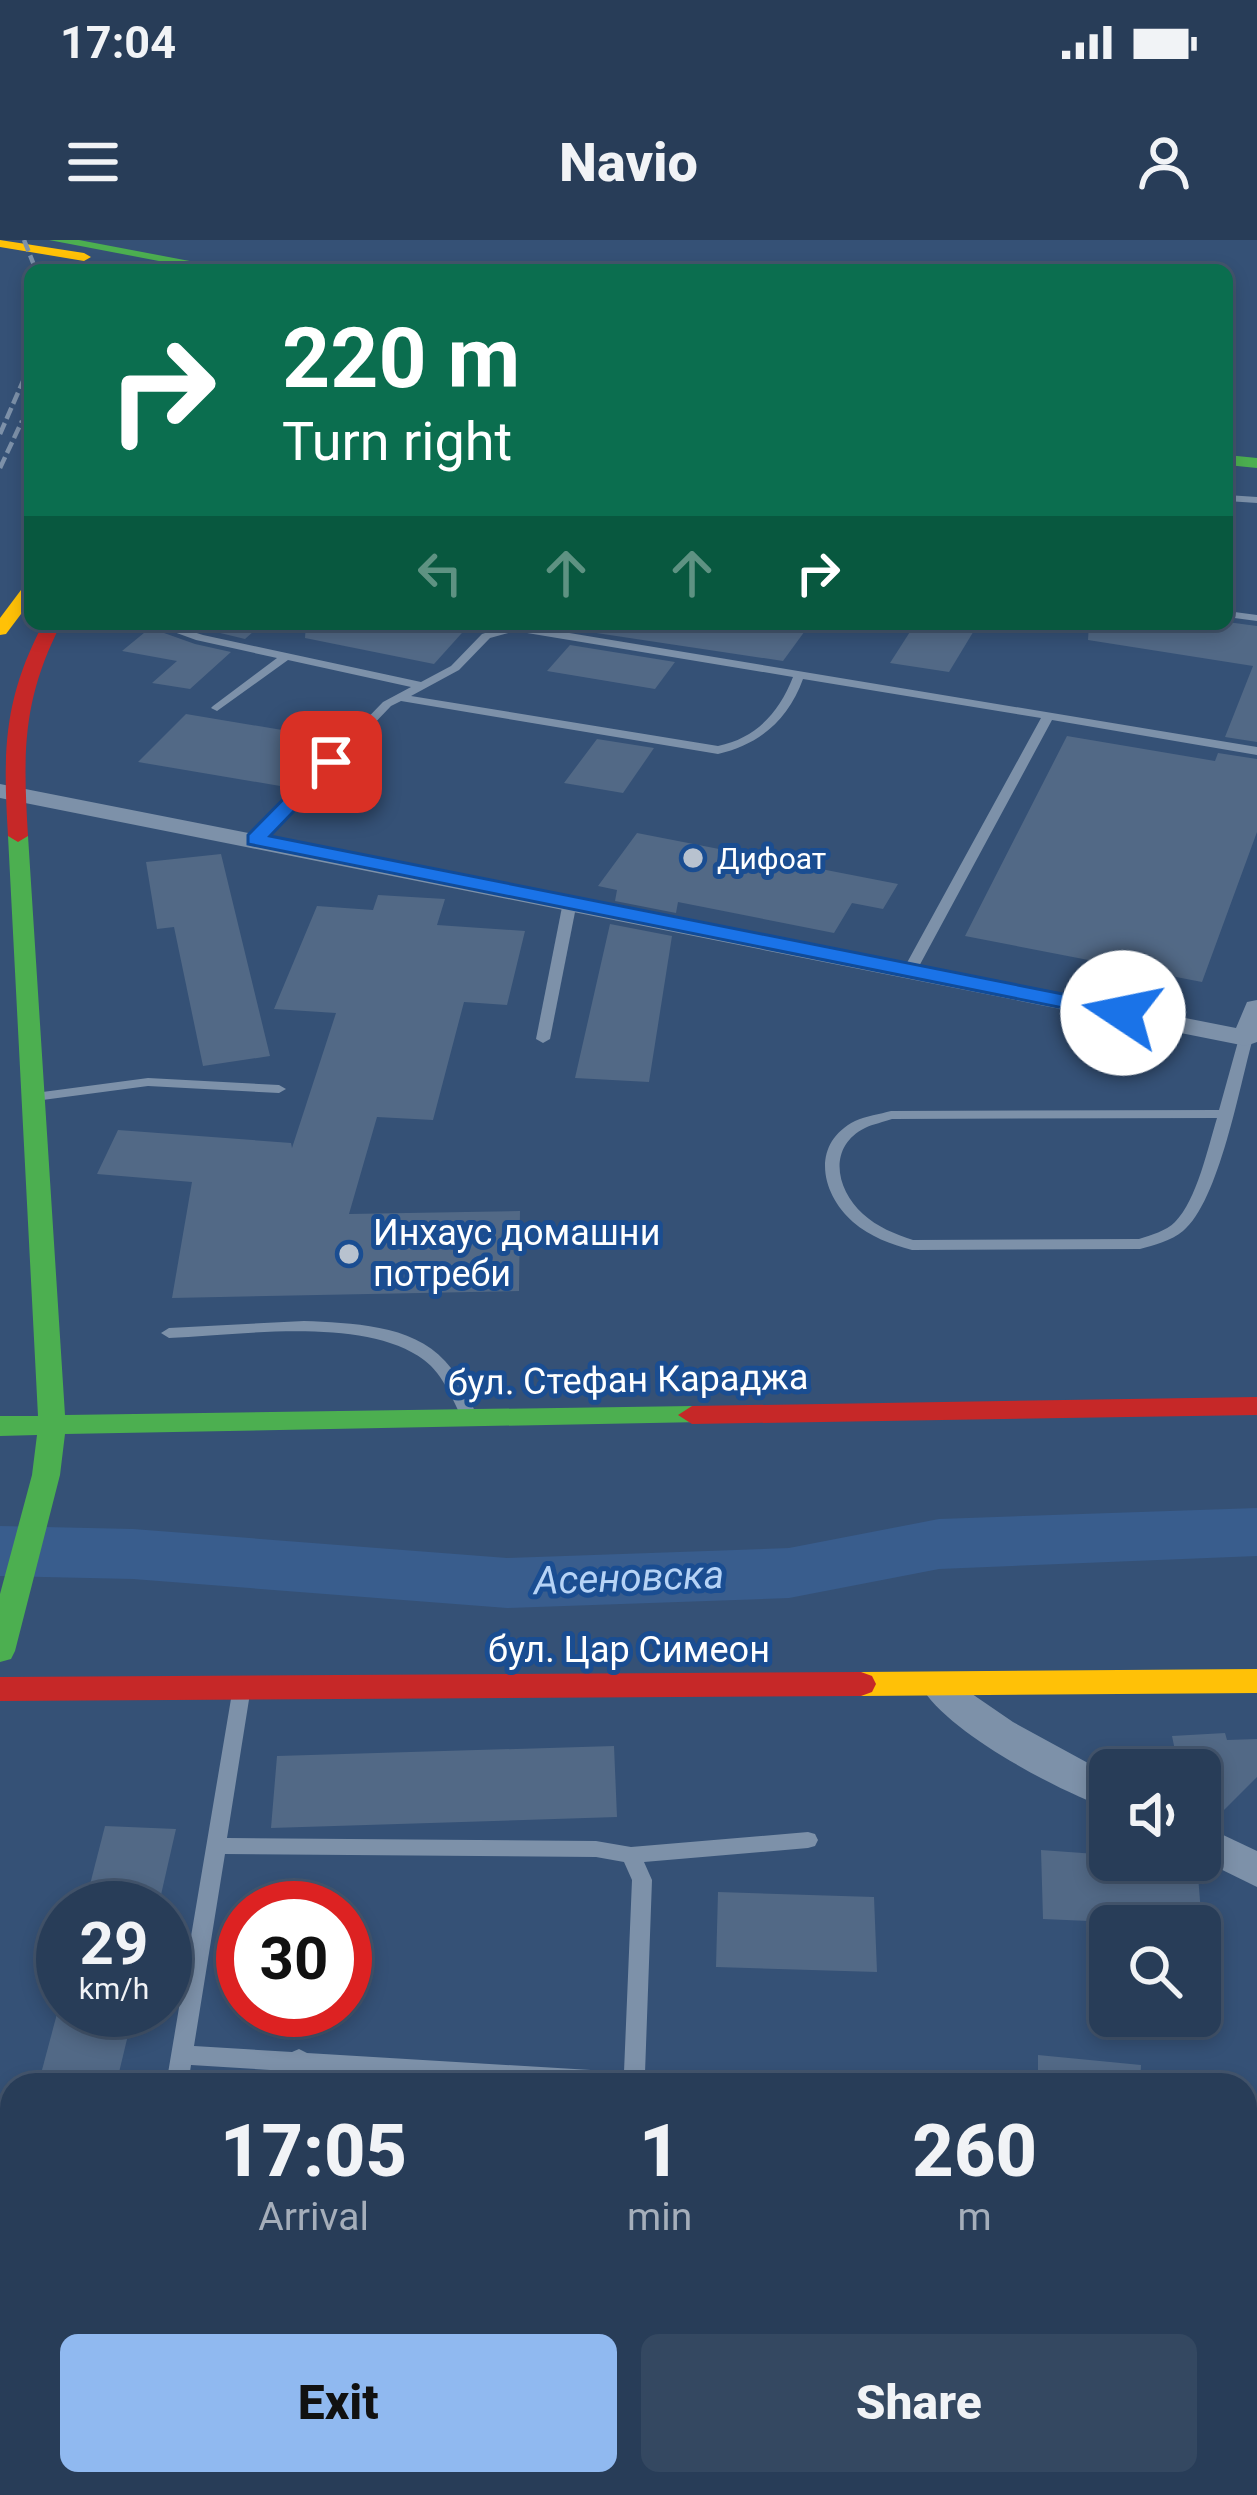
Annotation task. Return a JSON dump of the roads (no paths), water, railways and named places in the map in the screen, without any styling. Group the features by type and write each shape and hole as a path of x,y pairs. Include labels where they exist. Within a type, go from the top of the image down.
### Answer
{"main road":[{"path":"56,240 134,264"},
{"path":"0,243 184,264"},
{"path":"0,630 24,598"},
{"path":"2,1647 46,1475 52,1425 34,1097 8,790 12,723 32,660 49,630"},
{"name":"бул. Стефан Караджа","path":"0,1426 1257,1406"},
{"name":"бул. Цар Симеон","path":"0,1689 1257,1681"}],"street":[{"path":"8,790 1246,1038 1257,1008"},
{"path":"940,1686 968,1714 1089,1781"},
{"path":"1221,1851 1257,1870"}],"lane":[{"path":"181,630 426,686"},
{"path":"256,840 387,704 455,668 486,636 506,630"},
{"path":"524,630 1257,751"},
{"path":"217,708 285,656"},
{"path":"401,698 718,750 757,738 793,695 799,675"},
{"path":"910,970 1048,716"},
{"path":"543,1039 570,902"},
{"path":"1223,1114 891,1115 850,1129 835,1145 831,1160 840,1200 864,1229 887,1240 912,1245 1140,1244 1165,1236 1195,1207 1246,1038"},
{"path":"34,1097 148,1082 279,1089"},
{"path":"169,1334 335,1328 387,1337 428,1354 453,1383 470,1419"},
{"path":"179,2073 243,1686"},
{"path":"219,1846 596,1849 632,1855 808,1840"},
{"path":"632,1855 642,1880 634,2073"},
{"path":"183,2055 503,2073"},
{"path":"296,2073 299,2059"}],"waterway":[{"name":"Асеновска","path":"0,1551 133,1554 507,1583 789,1573 939,1544 1257,1532"}],"railway":[{"path":"24,240 34,264"},
{"path":"0,434 24,379"},
{"path":"0,468 22,421"}],"place":[{"name":"Дифоат","path":"693,858"},
{"name":"Инхаус домашни потреби","path":"349,1254"}]}
